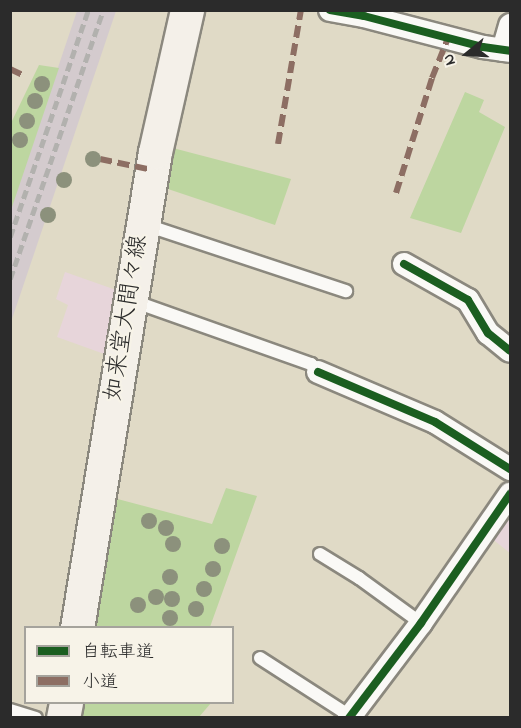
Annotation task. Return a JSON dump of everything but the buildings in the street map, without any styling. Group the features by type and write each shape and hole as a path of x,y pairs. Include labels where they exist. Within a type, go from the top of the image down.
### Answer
{"main road":[{"name":"如来堂大間々線","path":"77,626 142,224 155,152 187,10"}],"street":[{"path":"330,10 364,14 474,45 507,50 510,25"},
{"path":"404,264 468,300 488,333 510,351"},
{"path":"318,372 435,423 510,469"},
{"path":"349,717 421,623 510,494"}],"lane":[{"path":"142,224 346,291"},
{"path":"129,300 311,364 318,372"},
{"path":"320,554 359,578 421,623"},
{"path":"260,658 349,717"},
{"path":"10,710 36,717"}],"shaded area":[{"path":"77,11 116,11 11,322 11,207"},
{"path":"65,272 119,291 107,355 57,337 68,305 56,299"},
{"path":"510,511 510,553 491,538"}],"green space":[{"path":"39,65 59,68 11,210 11,123"},
{"path":"465,92 484,100 479,112 505,127 461,233 410,218"},
{"path":"169,147 291,179 275,225 162,187"},
{"path":"226,488 257,496 210,626 91,626 110,497 212,524"},
{"path":"79,704 210,704 199,717 77,718"}],"railway":[{"path":"10,237 88,10"},
{"path":"10,279 103,10"}],"marked path":[{"path":"278,144 301,10"},
{"path":"396,193 432,78 448,38"},
{"path":"10,69 23,75"},
{"path":"100,159 152,170"}],"cycle path":[{"path":"330,10 364,16 483,47 510,51"},
{"path":"404,264 468,300 488,333 510,351"},
{"path":"318,372 435,422 510,469"},
{"path":"349,718 421,623 510,494"}]}
